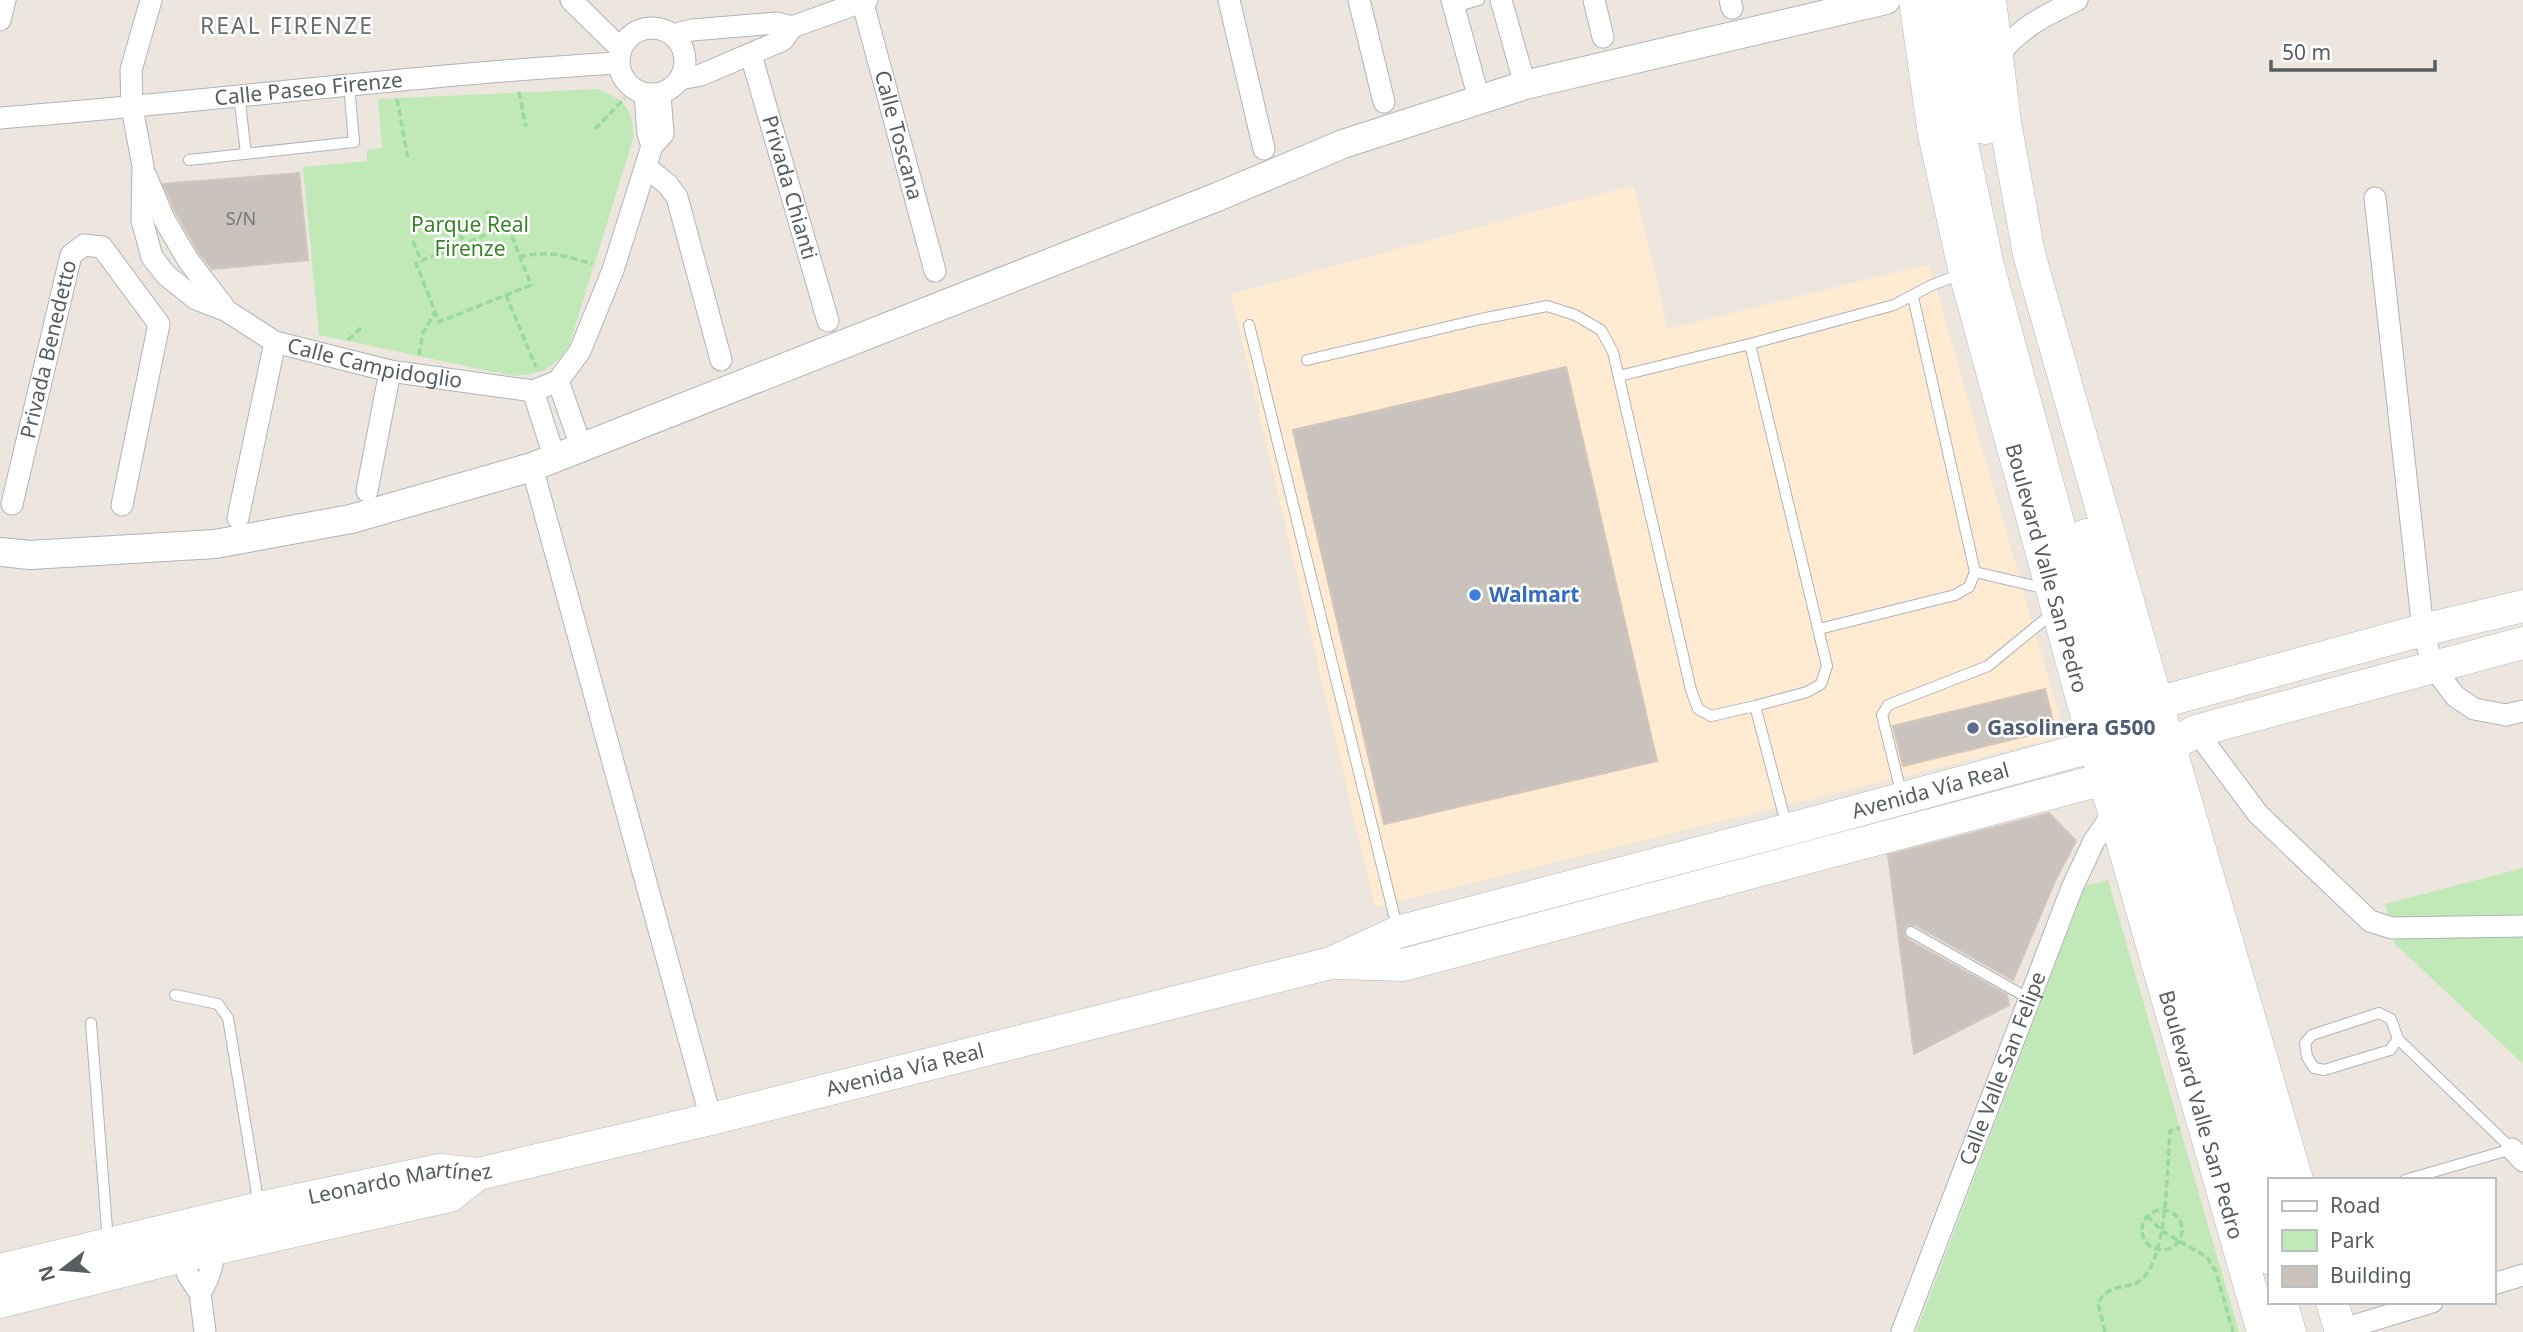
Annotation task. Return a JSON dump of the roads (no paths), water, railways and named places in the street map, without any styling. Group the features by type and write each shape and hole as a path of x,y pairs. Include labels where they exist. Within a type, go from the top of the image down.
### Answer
{"main road":[{"name":"Boulevard Valle San Pedro","path":"1914,0 1934,134 1965,273 2054,600 2126,726 2150,758 2268,1254"},
{"name":"Boulevard Valle San Pedro","path":"1938,0 1959,131 1988,266 2126,726 2150,758 2239,1137 2263,1332"},
{"name":"Boulevard Valle San Pedro","path":"1965,0 1984,125 2011,260 2126,726"},
{"name":"Boulevard Valle San Pedro","path":"1990,0 2005,122 2029,254 2126,726"},
{"name":"Avenida Vía Real","path":"1793,845 1903,799 2423,630 2523,606"},
{"name":"Avenida Vía Real","path":"478,1174 1401,948 1793,845 2150,758 2433,667 2523,643"},
{"name":"Boulevard Valle San Pedro","path":"2150,758 2114,813 2239,1137 2270,1178"},
{"name":"Boulevard Valle San Pedro","path":"2239,1137 2294,1178"},
{"name":"Leonardo Martínez","path":"212,1235 259,1208 440,1170 478,1174"},
{"name":"Leonardo Martínez","path":"0,1302 179,1242 450,1196 478,1174"},
{"name":"Leonardo Martínez","path":"0,1270 108,1244 179,1242"},
{"path":"2282,1304 2290,1332"},
{"path":"2306,1304 2331,1324"}],"street":[{"path":"0,20 5,0"},
{"name":"Calle Campidoglio","path":"151,0 131,70 132,108 143,166 164,219 188,260 228,311"},
{"path":"571,0 620,56"},
{"path":"1229,0 1265,149"},
{"path":"1359,0 1384,103"},
{"path":"1502,0 1525,85"},
{"path":"1594,0 1604,37"},
{"path":"0,552 30,555 215,544 351,519 543,463 1217,197 1343,144 1525,85 1886,0"},
{"path":"1997,57 2024,28 2077,0"},
{"path":"673,35 692,30 776,23 792,27 864,1"},
{"name":"Calle Toscana","path":"864,1 935,271"},
{"path":"1453,3 1479,99"},
{"path":"646,93 751,55 783,40 792,27"},
{"path":"680,79 685,64 683,48 673,35 659,29 644,29 630,36 620,56 622,77 646,93 663,134 649,157 613,270 580,351 545,386 543,463 711,1119"},
{"name":"Privada Chianti","path":"751,55 828,321"},
{"name":"Calle Paseo Firenze","path":"0,118 132,108 620,56"},
{"path":"649,157 677,197 721,360"},
{"name":"Calle Campidoglio","path":"143,166 142,220 152,257 166,275 196,299 228,311 275,342 390,371 545,386"},
{"path":"2375,198 2423,630 2433,667 2455,696 2474,709 2506,715 2523,711"},
{"name":"Privada Benedetto","path":"12,504 71,255 85,245 102,247 159,324 122,505"},
{"path":"122,276 152,257"},
{"path":"166,275 188,260"},
{"path":"238,518 275,342"},
{"path":"367,491 390,371"},
{"path":"545,386 582,449"},
{"path":"2150,758 2258,814 2370,921 2392,928 2523,926"},
{"name":"Calle Valle San Felipe","path":"1902,1332 2072,888 2094,841 2114,813"},
{"path":"200,1293 209,1278 212,1235"},
{"path":"179,1242 188,1275 200,1293 205,1332"},
{"path":"2495,1283 2523,1275"},
{"path":"2331,1324 2423,1304"}],"lane":[{"path":"1453,3 1479,0"},
{"path":"189,160 354,142 349,86"},
{"path":"239,96 246,154"},
{"path":"1619,376 1751,344 1894,304 1913,297 1932,285 1965,273"},
{"path":"1819,629 1955,595 1969,587 1975,572 1913,297"},
{"path":"1307,360 1547,306 1575,314 1601,330 1613,352 1619,376 1691,690 1698,709 1711,716 1807,692 1821,684 1827,666 1751,344"},
{"path":"1249,325 1401,948"},
{"path":"1903,799 1882,715 1888,705 1988,666 2054,600 1975,572"},
{"path":"1755,706 1793,845"},
{"path":"1911,932 2028,998"},
{"path":"175,995 218,1004 228,1018 259,1208"},
{"path":"2398,1039 2390,1050 2324,1070 2314,1068 2307,1056 2305,1043 2312,1035 2379,1013 2391,1019 2398,1039 2517,1155"},
{"path":"91,1023 108,1244"},
{"path":"2414,1178 2517,1155"}],"place":[{"name":"Walmart","path":"1475,595"},
{"name":"Gasolinera G500","path":"1973,728"}],"district":[{"name":"REAL FIRENZE","path":"287,26"}],"park label":[{"name":"Parque Real Firenze","path":"470,237"}]}
